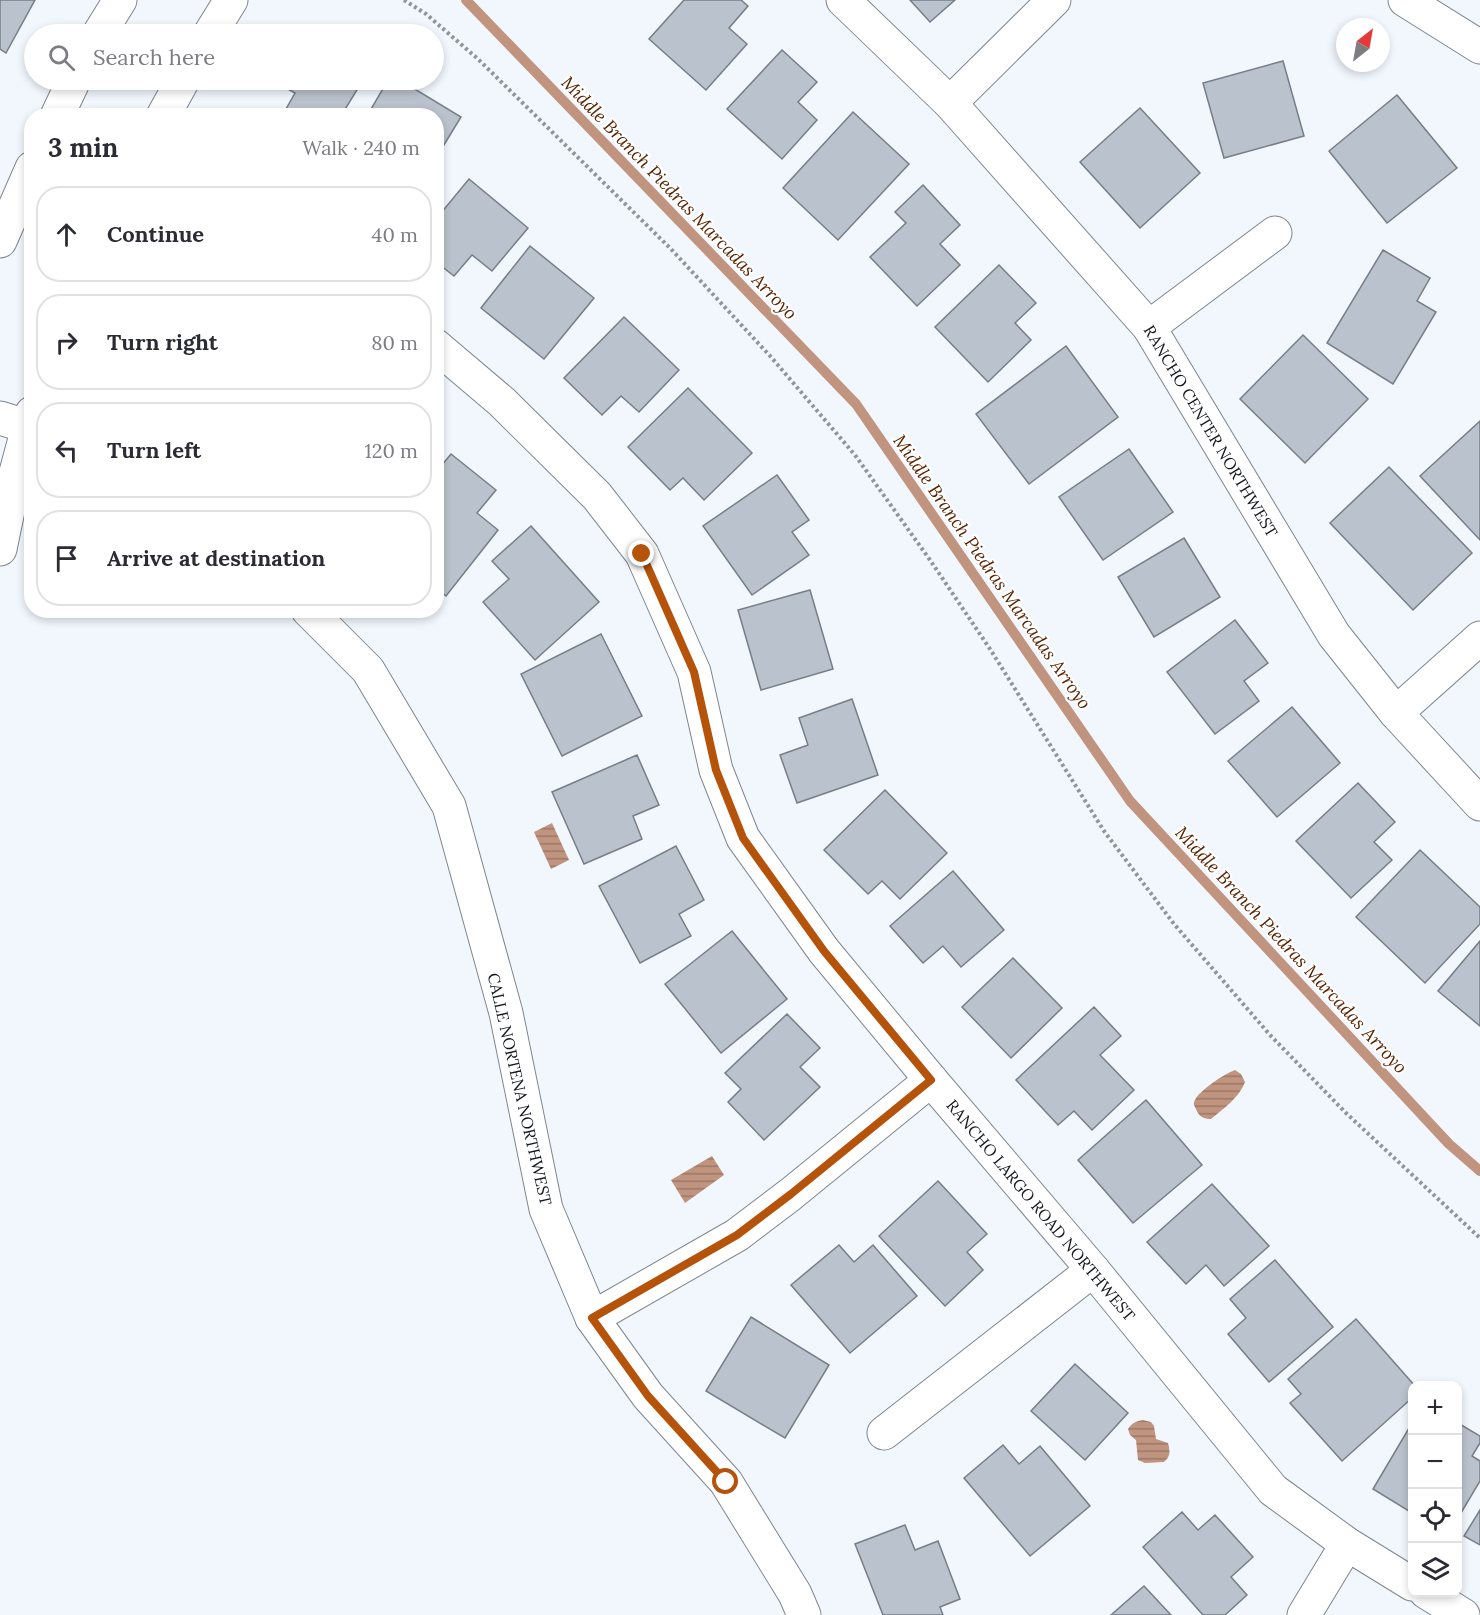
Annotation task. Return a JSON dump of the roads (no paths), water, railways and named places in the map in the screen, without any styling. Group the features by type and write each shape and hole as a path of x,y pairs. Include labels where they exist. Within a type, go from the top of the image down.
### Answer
{"street":[{"path":"105,24 120,0"},
{"path":"216,24 231,0"},
{"name":"RANCHO CENTER NORTHWEST","path":"843,0 950,103 1149,327 1334,635 1396,713 1480,804"},
{"path":"950,103 1054,0"},
{"path":"1405,0 1480,47"},
{"path":"61,108 69,90"},
{"path":"167,108 177,90"},
{"path":"0,242 24,186"},
{"path":"1149,327 1275,233"},
{"name":"RANCHO LARGO ROAD NORTHWEST","path":"444,353 502,402 589,488 642,554 694,672 716,770 743,838 824,951 1093,1270 1274,1490 1347,1544 1408,1581"},
{"path":"0,549 16,472 23,422"},
{"name":"CALLE NORTENA NORTHWEST","path":"316,618 368,670 449,806 506,1013 546,1209 592,1318 648,1396 726,1482 795,1594 804,1615"},
{"path":"1396,713 1480,638"},
{"path":"592,1318 737,1235 931,1080"},
{"path":"884,1433 1093,1270"},
{"path":"1304,1615 1347,1544"},
{"path":"1433,1597 1463,1615"}],"waterway":[{"name":"Middle Branch Piedras Marcadas Arroyo","path":"466,0 856,404 1130,801 1449,1144 1480,1171"}]}
